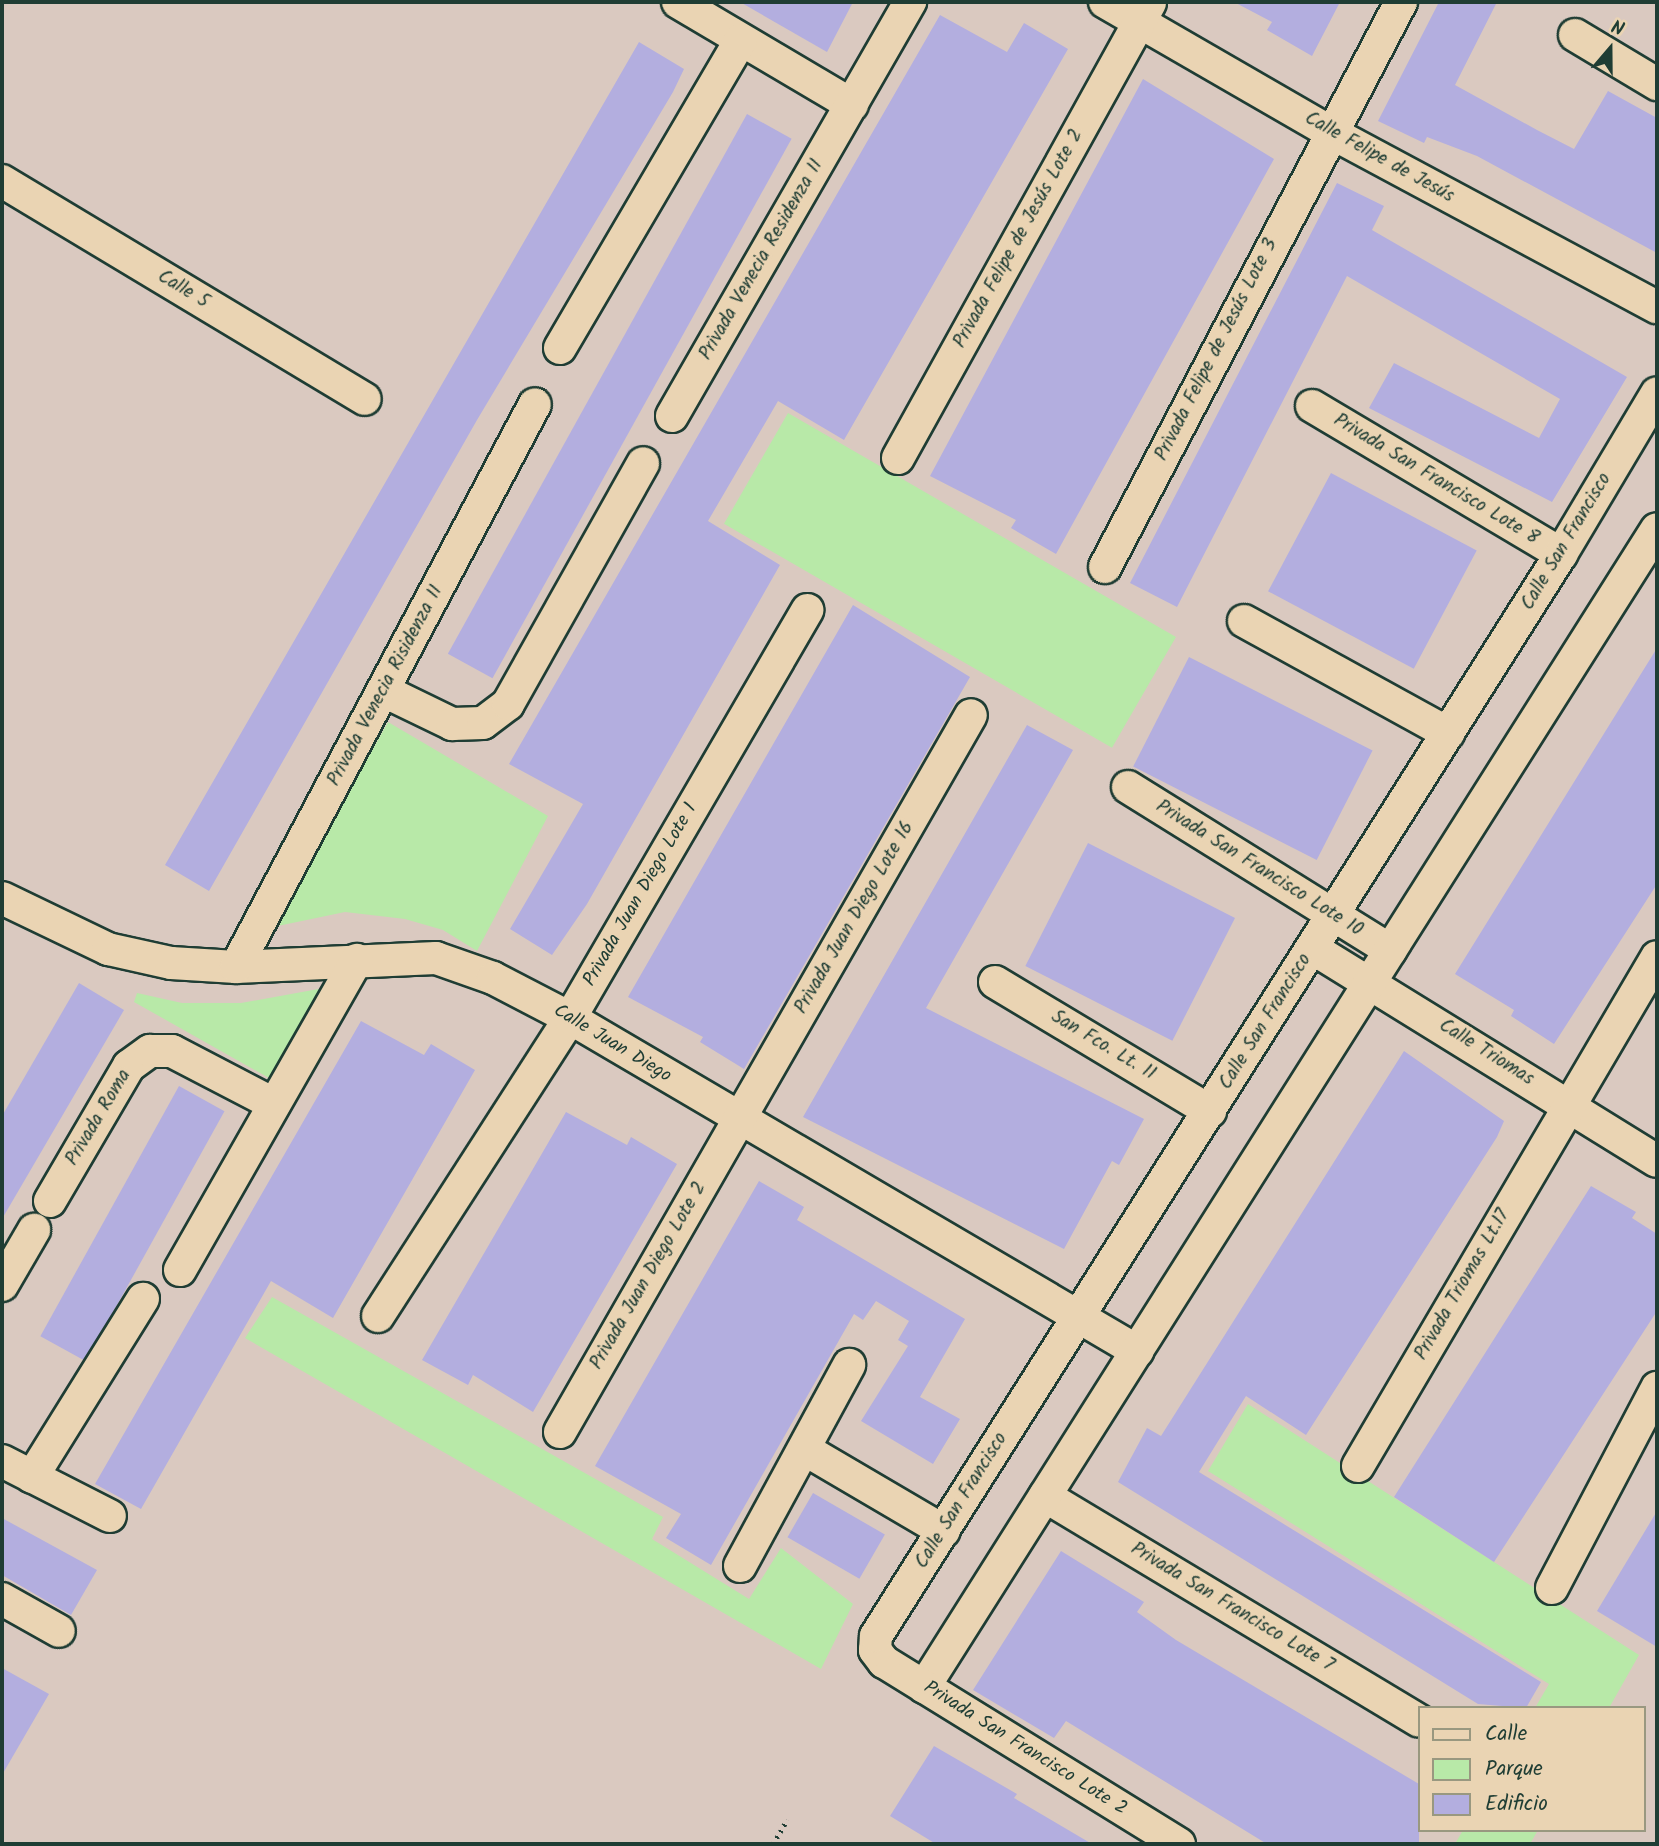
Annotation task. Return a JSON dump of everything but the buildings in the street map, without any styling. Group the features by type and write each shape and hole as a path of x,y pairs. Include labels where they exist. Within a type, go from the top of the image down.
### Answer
{"street":[{"path":"678,2 852,105"},
{"name":"Privada Venecia Residenza II","path":"672,416 910,2"},
{"name":"Calle Felipe de Jesús","path":"1105,2 1145,11 1330,132 1657,307"},
{"name":"Privada Felipe de Jesús Lote 3","path":"1105,567 1330,132 1401,2"},
{"name":"Privada Felipe de Jesús Lote 2","path":"898,458 1145,11"},
{"path":"1575,35 1657,84"},
{"path":"561,348 741,40"},
{"name":"Calle 5","path":"2,181 365,399"},
{"name":"Calle San Francisco","path":"875,1650 876,1636 1561,554 1657,393"},
{"name":"Privada Venecia Risidenza II","path":"236,967 535,404"},
{"name":"Privada San Francisco Lote 8","path":"1312,406 1561,554"},
{"path":"384,691 452,723 483,723 508,704 643,463"},
{"path":"924,1687 1657,529"},
{"name":"Privada Juan Diego Lote 1","path":"378,1316 570,1018 807,610"},
{"path":"1244,621 1448,733"},
{"name":"Privada Juan Diego Lote 16","path":"738,1121 971,715"},
{"name":"Privada San Francisco Lote 10","path":"1128,787 1390,950"},
{"name":"Calle Juan Diego","path":"2,898 33,916 108,949 171,963 236,967 436,958 493,978 570,1018 738,1121 1079,1315 1137,1351"},
{"name":"Calle Triomas","path":"1312,948 1371,981 1657,1161"},
{"name":"Privada Triomas Lt.17","path":"1358,1466 1567,1103 1657,957"},
{"path":"180,1270 357,960"},
{"name":"San Fco. Lt. 11","path":"995,982 1210,1111"},
{"name":"Privada Roma","path":"50,1202 129,1066 150,1051 172,1051 274,1104"},
{"name":"Privada Juan Diego Lote 2","path":"560,1432 738,1121"},
{"path":"2,1285 34,1230"},
{"path":"32,1476 143,1299"},
{"path":"740,1566 849,1364"},
{"path":"1552,1588 1657,1388"},
{"path":"804,1449 944,1531"},
{"path":"2,1461 110,1516"},
{"name":"Privada San Francisco Lote 7","path":"1045,1496 1418,1720"},
{"path":"2,1599 59,1631"},
{"name":"Privada San Francisco Lote 2","path":"875,1650 884,1662 1178,1844"}],"path":[{"path":"773,1844 787,1820"}],"green space":[{"path":"788,413 1176,637 1112,748 724,524"},
{"path":"388,722 548,816 477,951 443,930 405,919 345,912 273,927"},
{"path":"324,988 269,1078 134,1002 137,993 182,1003 241,1003"},
{"path":"272,1297 663,1517 652,1539 749,1599 781,1548 853,1604 821,1669 245,1338"},
{"path":"1248,1404 1639,1655 1610,1706 1536,1706 1549,1684 1208,1471"},
{"path":"1462,1832 1537,1832 1530,1844 1455,1844"}]}
